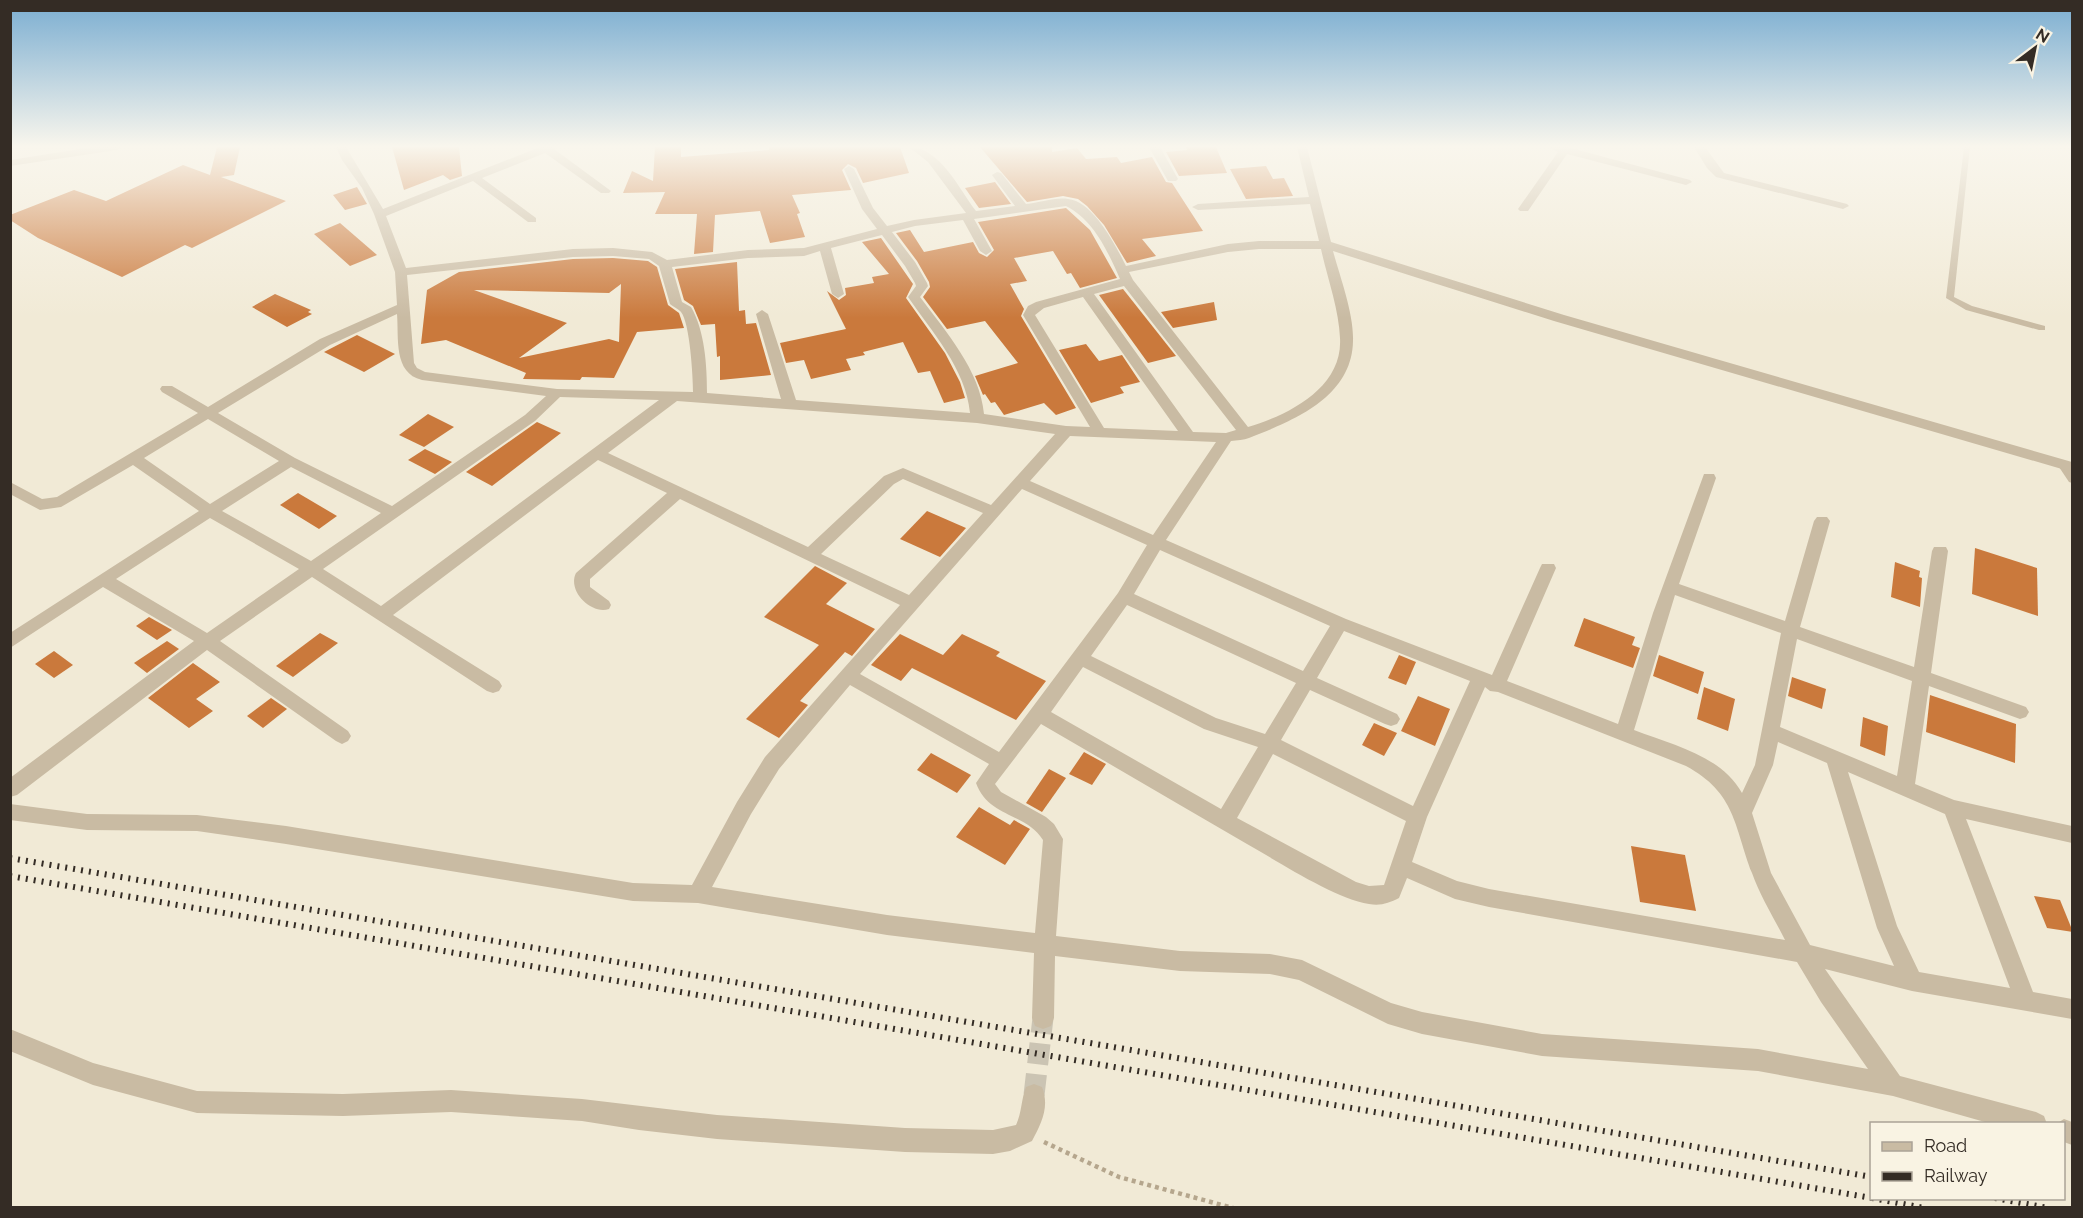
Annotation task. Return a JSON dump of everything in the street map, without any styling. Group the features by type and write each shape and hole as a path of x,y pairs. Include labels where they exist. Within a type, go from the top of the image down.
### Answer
{"street":[{"path":"375,204 401,272 407,363 412,371 422,376 557,393 700,397 977,418 1066,431 1226,438 1246,434 1277,423 1310,405 1332,383 1345,359 1347,339 1344,321 1317,204"},
{"path":"380,214 406,204"},
{"path":"510,204 532,220"},
{"path":"866,204 911,265 921,284 922,286 914,297 952,348 978,403 977,418"},
{"path":"962,204 986,251"},
{"path":"1020,204 1023,208"},
{"path":"401,272 539,256 613,252 652,256 665,264 748,254 804,252 914,223 1045,204"},
{"path":"1069,204 1078,207 1107,242 1125,276 1246,434"},
{"path":"1198,207 1251,204"},
{"path":"1524,209 1527,204"},
{"path":"1834,204 1843,206"},
{"path":"1100,433 1029,315 1032,309 1086,292 1125,276 1228,248 1259,245 1326,245 1559,318 2067,466"},
{"path":"825,248 838,294"},
{"path":"665,264 675,304 687,310 696,341 701,368 700,397"},
{"path":"1086,292 1189,437"},
{"path":"10,487 34,502 52,505 71,497 325,342 404,307"},
{"path":"762,314 790,404"},
{"path":"167,388 290,461 393,513"},
{"path":"10,789 207,641 530,418 557,393"},
{"path":"381,615 674,396"},
{"path":"698,894 744,808 772,763 910,603 1066,431"},
{"path":"1043,1018 1045,944 1053,839 1050,832 1039,822 989,794 985,789 987,779 1040,714 1124,597 1156,543 1226,438"},
{"path":"598,454 910,603"},
{"path":"135,459 211,512 312,569 493,686"},
{"path":"10,642 103,579 290,461"},
{"path":"811,554 890,480 903,473 994,512"},
{"path":"1624,735 1670,587 1708,478"},
{"path":"1021,483 1340,623 1693,761 1710,770 1729,788 1742,813 1762,875 1803,953 1893,1085"},
{"path":"603,605 582,590 582,577 678,492"},
{"path":"1742,813 1764,765 1790,632 1822,521"},
{"path":"1905,787 1940,551"},
{"path":"1040,714 1291,859 1352,890 1382,896 1392,891 1417,817 1548,568"},
{"path":"103,579 207,641 342,736"},
{"path":"1670,587 1790,632 2020,712"},
{"path":"1124,597 1390,718"},
{"path":"1225,820 1305,679 1340,623"},
{"path":"1080,658 1210,724 1269,743 1417,817"},
{"path":"847,675 1001,762"},
{"path":"1771,731 1952,808 2073,834"},
{"path":"1834,757 1887,928 1912,981"},
{"path":"1952,808 2026,1002"},
{"path":"10,812 87,822 197,823 286,835 633,892 698,894 887,926 1180,961 1270,964 1302,970 1388,1012 1410,1020 1542,1045 1758,1060 1893,1085 2029,1122"},
{"path":"1401,866 1455,890 1489,898 1803,953 1912,981 2073,1009"},
{"path":"10,1040 93,1074 197,1102 343,1105 451,1101 500,1103 582,1110 639,1119 717,1127 904,1140 993,1142 1010,1139 1024,1133 1033,1115 1034,1095"}],"lane":[{"path":"1961,204 1950,298 1969,308 2042,328"},
{"path":"2067,466 2073,480"}],"path":[{"path":"1024,1133 1119,1177 1233,1208"}],"building":[{"path":"39,204 280,204 192,248 185,245 122,277 38,238 10,220 10,215"},
{"path":"340,204 367,204 345,210"},
{"path":"660,204 796,204 805,237 770,243 760,211 715,215 713,252 694,254 697,214 655,214"},
{"path":"976,204 1011,204 979,208"},
{"path":"1084,204 1185,204 1203,231 1142,239 1156,256 1127,263 1104,225"},
{"path":"1066,208 1090,230 1117,278 1080,288 1071,273 1067,274 1053,251 1014,258 1027,281 1010,284 1024,309 1021,316 1076,408 1056,415 1044,403 1004,415 995,402 991,403 985,394 983,395 975,376 1018,363 985,321 947,329 923,297 930,287 929,282 896,233 910,230 924,252 973,242 979,253 987,257 994,250 978,222"},
{"path":"340,223 377,255 350,266 314,234"},
{"path":"881,238 913,284 906,298 945,353 960,382 965,398 944,403 930,371 918,373 903,342 863,352 865,355 846,359 851,370 811,379 804,360 786,363 780,343 846,329 827,291 839,300 846,295 845,288 874,283 872,277 889,274 862,242"},
{"path":"613,258 648,261 657,267 668,305 679,313 684,328 637,332 614,378 523,379 526,373 446,340 421,344 427,290 459,272 573,259","holes":["621,284 619,342 609,339 519,358 567,323 474,290 609,293"]},
{"path":"737,262 739,311 745,310 746,324 756,323 771,375 720,380 720,356 717,357 715,324 701,325 693,306 684,300 675,269"},
{"path":"1123,289 1176,356 1148,363 1099,295"},
{"path":"275,294 311,310 308,312 312,314 287,327 252,307"},
{"path":"1214,302 1217,320 1173,328 1161,312"},
{"path":"357,335 395,354 364,372 324,352"},
{"path":"1086,344 1099,361 1122,355 1140,382 1120,387 1124,393 1091,403 1059,350"},
{"path":"428,414 454,427 424,447 399,435"},
{"path":"537,422 561,433 492,486 466,472"},
{"path":"425,449 452,462 435,474 408,460"},
{"path":"298,493 337,516 319,529 280,505"},
{"path":"927,511 966,528 940,557 900,539"},
{"path":"1975,548 2037,568 2038,616 1972,594"},
{"path":"1895,562 1920,571 1919,577 1922,578 1920,607 1891,597"},
{"path":"815,566 847,583 826,604 875,629 852,656 845,652 800,701 808,705 779,738 746,719 819,645 764,617"},
{"path":"149,617 172,630 157,640 136,626"},
{"path":"1584,618 1635,637 1632,645 1640,648 1633,668 1574,646"},
{"path":"320,633 338,643 293,677 276,666"},
{"path":"900,634 943,655 962,634 1000,652 996,656 1046,681 1016,720 912,668 901,681 871,665"},
{"path":"167,641 179,649 147,673 134,663"},
{"path":"54,651 73,665 54,678 35,664"},
{"path":"1399,655 1416,662 1406,685 1388,678"},
{"path":"1659,655 1704,672 1698,694 1653,676"},
{"path":"193,663 220,682 196,699 213,711 189,728 148,698"},
{"path":"1792,677 1826,689 1822,709 1788,696"},
{"path":"1704,687 1735,699 1728,731 1697,719"},
{"path":"1930,695 2016,724 2015,763 1926,732"},
{"path":"1418,696 1450,709 1435,746 1401,731"},
{"path":"271,698 287,709 263,728 247,716"},
{"path":"1863,717 1888,726 1885,756 1860,746"},
{"path":"1374,723 1397,733 1384,756 1362,745"},
{"path":"1084,752 1106,764 1092,785 1069,774"},
{"path":"931,753 971,775 957,793 917,770"},
{"path":"1049,769 1066,778 1042,812 1026,803"},
{"path":"979,807 1010,825 1014,820 1030,829 1005,865 956,837"},
{"path":"1631,846 1685,855 1696,911 1640,902"},
{"path":"2034,896 2060,900 2073,932 2047,928"}],"tunnel":[{"path":"1034,1095 1043,1018"}],"railway":[{"path":"10,858 1870,1177"},
{"path":"10,876 1870,1198"},
{"path":"1882,1200 1924,1208"},
{"path":"2006,1200 2048,1208"}]}
